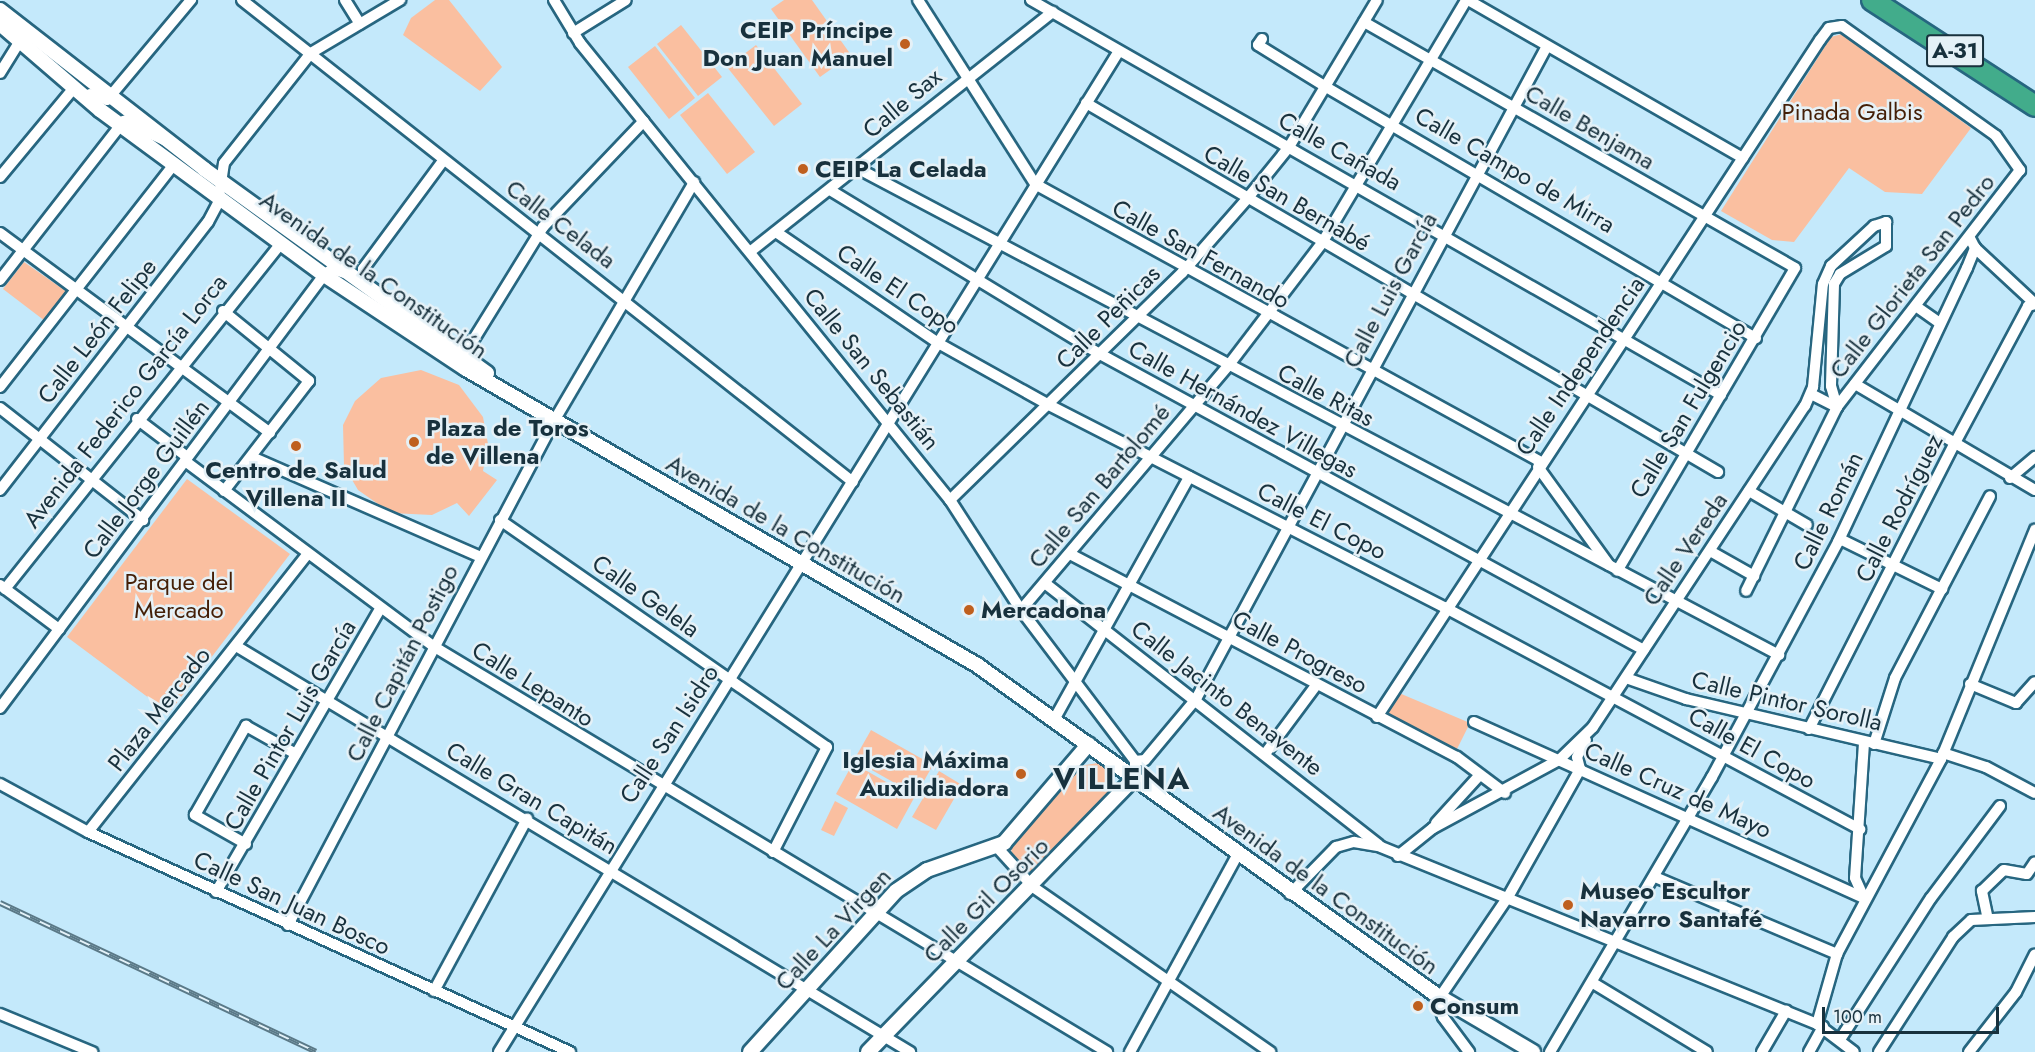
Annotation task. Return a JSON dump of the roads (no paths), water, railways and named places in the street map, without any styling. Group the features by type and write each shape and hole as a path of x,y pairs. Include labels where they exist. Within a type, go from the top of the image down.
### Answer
{"highway":[{"name":"A-31","path":"1872,0 2035,106"}],"street":[{"path":"0,73 18,43 100,102 111,96 191,0"},
{"name":"Calle Celada","path":"242,0 443,161 625,298 853,482"},
{"path":"345,0 360,24"},
{"path":"219,194 218,179 224,163 311,53 400,0"},
{"name":"Calle San Sebastián","path":"554,0 573,33 950,500 1021,610 1136,761"},
{"path":"573,33 626,0"},
{"name":"Calle San Fernando","path":"918,0 1035,184 1369,372 1539,464 1613,568"},
{"name":"Calle Cañada","path":"1031,0 1360,185 1623,341 1721,395"},
{"name":"Calle Peñicas","path":"950,500 1185,269 1247,199 1289,147 1377,0"},
{"path":"1467,0 1743,158"},
{"name":"Calle San Bartolomé","path":"1021,610 1046,584 1149,457 1228,366 1322,243 1396,126 1467,0"},
{"path":"0,10 166,141 396,304 514,395"},
{"name":"Calle Sax","path":"751,251 830,190 966,78 1053,12"},
{"name":"Calle Benjama","path":"1364,22 1795,268"},
{"name":"Avenida de la Constitución","path":"0,24 18,43 73,89 219,194 324,274 554,421 977,665 1055,718 1290,894 1438,996 1533,1052"},
{"name":"Calle Independencia","path":"1377,717 1444,607 1829,28 1842,26 1996,136 2020,170"},
{"name":"Calle Campo de Mirra","path":"1262,39 1258,45 1326,87 1663,280 1756,338"},
{"name":"Calle Luis García","path":"1136,761 1145,760 1196,699 1512,105 1547,46"},
{"name":"Calle San Isidro","path":"499,1052 659,786 729,680 800,562 889,425 1035,184 1119,51"},
{"path":"0,177 73,89"},
{"name":"Calle San Bernabé","path":"1086,103 1322,243 1718,472"},
{"path":"464,355 540,233 644,121"},
{"path":"0,280 120,125 130,122 166,141"},
{"path":"363,281 363,269 443,161"},
{"path":"0,387 74,289 175,163"},
{"path":"204,169 224,163"},
{"name":"Calle Ritas","path":"857,168 1342,428 1779,655"},
{"name":"Calle Glorieta San Pedro","path":"1746,591 1837,407 1917,307 1973,243 2020,170"},
{"name":"Calle Capitán Postigo","path":"288,925 388,737 433,646 554,421 694,182"},
{"name":"Calle Hernández Villegas","path":"830,190 975,283 1100,354 1475,561 1644,650"},
{"name":"Calle León Felipe","path":"0,490 208,222 219,194"},
{"path":"1828,284 1886,246 1886,222 1850,246 1828,284 1811,394 1837,407"},
{"name":"Calle El Copo","path":"776,232 938,343 1049,405 1444,607 1612,699 1860,829"},
{"path":"0,233 178,368 270,433"},
{"name":"Avenida Federico García Lorca","path":"3,587 223,311 281,243"},
{"path":"1973,243 2032,304"},
{"name":"Calle Román","path":"1550,1052 1593,983 1748,714 1840,539 1940,323 1973,243"},
{"name":"Calle San Fulgencio","path":"1613,568 1756,338 1795,268"},
{"path":"324,274 337,269 396,304"},
{"name":"Calle Jorge Guillén","path":"0,708 143,520 324,274"},
{"path":"1828,284 1832,386 1837,407"},
{"name":"Calle Rodríguez","path":"1809,729 1955,443 2032,304"},
{"path":"1917,307 1940,323"},
{"path":"223,311 307,377 308,384 224,491"},
{"path":"1855,384 2010,478 2035,490"},
{"name":"Calle Vereda","path":"1438,996 1508,897 1580,769 1577,757 1593,727 1811,394"},
{"path":"0,408 143,520"},
{"name":"Calle Lepanto","path":"137,419 224,491 307,555 433,646 659,786 878,912 1107,1052"},
{"path":"252,457 481,557"},
{"path":"2010,478 2035,457"},
{"path":"1055,718 1106,630 1189,477"},
{"path":"1749,491 1807,525"},
{"path":"1864,898 1855,878 1869,743 1895,678 1990,496"},
{"name":"Calle Gelela","path":"500,520 827,747 773,852"},
{"path":"1809,1052 1820,1025 1837,954 1864,898 1942,756 1970,684 2030,553 2035,530"},
{"path":"1840,539 1892,567 1942,589"},
{"path":"1710,551 1754,576"},
{"name":"Calle Progreso","path":"1070,554 1457,757 1478,777 1505,793"},
{"name":"Plaza Mercado","path":"88,832 307,555"},
{"name":"Calle Jacinto Benavente","path":"1046,584 1196,699 1381,847"},
{"path":"3,587 59,629"},
{"name":"Calle Pintor Luis García","path":"216,892 246,844 380,609"},
{"name":"Calle Gran Capitán","path":"236,646 609,868 910,1052"},
{"name":"Calle Pintor Sorolla","path":"1626,678 1748,714 1869,743 1942,756 2034,791"},
{"path":"1970,684 2016,703 2035,682"},
{"path":"1266,754 1317,684"},
{"name":"Calle Cruz de Mayo","path":"1474,722 1690,816 1864,898"},
{"path":"246,844 195,815 246,726 296,754"},
{"name":"Calle Vereda","path":"1433,828 1505,793 1559,760 1593,727"},
{"path":"1089,744 1010,837 996,846 1033,887 1166,984 1270,1052"},
{"path":"1135,777 1136,761"},
{"name":"Calle Gil Osorio","path":"868,1052 1033,887 1135,777"},
{"path":"1398,856 1433,828 1478,777"},
{"name":"Calle San Juan Bosco","path":"0,784 88,832 570,1052"},
{"path":"1841,1038 1931,898 2000,806"},
{"path":"434,991 527,819"},
{"path":"1290,894 1336,847 1354,842 1381,847 1398,856 1508,897 1820,1025 1841,1038 1854,1052"},
{"name":"Calle La Virgen","path":"750,1052 878,912 919,874 996,846"},
{"path":"1130,1052 1238,854"},
{"path":"1987,915 1982,891 2004,870 2027,874 2035,862"},
{"path":"1655,877 1837,954"},
{"path":"1885,1050 1953,937 1971,920 1987,915 2035,917"},
{"path":"1970,1052 2016,992 2035,954"},
{"path":"1593,983 1707,1052"},
{"path":"1438,996 1443,1017 1469,1052"},
{"path":"1762,1052 1786,1011"},
{"path":"0,1014 92,1052"}],"railway":[{"path":"0,903 316,1052"}],"place":[{"name":"CEIP Príncipe Don Juan Manuel","path":"905,44"},
{"name":"CEIP La Celada","path":"803,169"},
{"name":"Plaza de Toros de Villena","path":"414,442"},
{"name":"Centro de Salud Villena II","path":"296,446"},
{"name":"Mercadona","path":"969,610"},
{"name":"Iglesia Máxima Auxilidiadora","path":"1021,774"},
{"name":"Museo Escultor Navarro Santafé","path":"1568,905"},
{"name":"Consum","path":"1418,1006"}],"district":[{"name":"VILLENA","path":"1122,779"}],"park label":[{"name":"Pinada Galbis","path":"1852,112"},
{"name":"Parque del Mercado","path":"179,596"}]}
